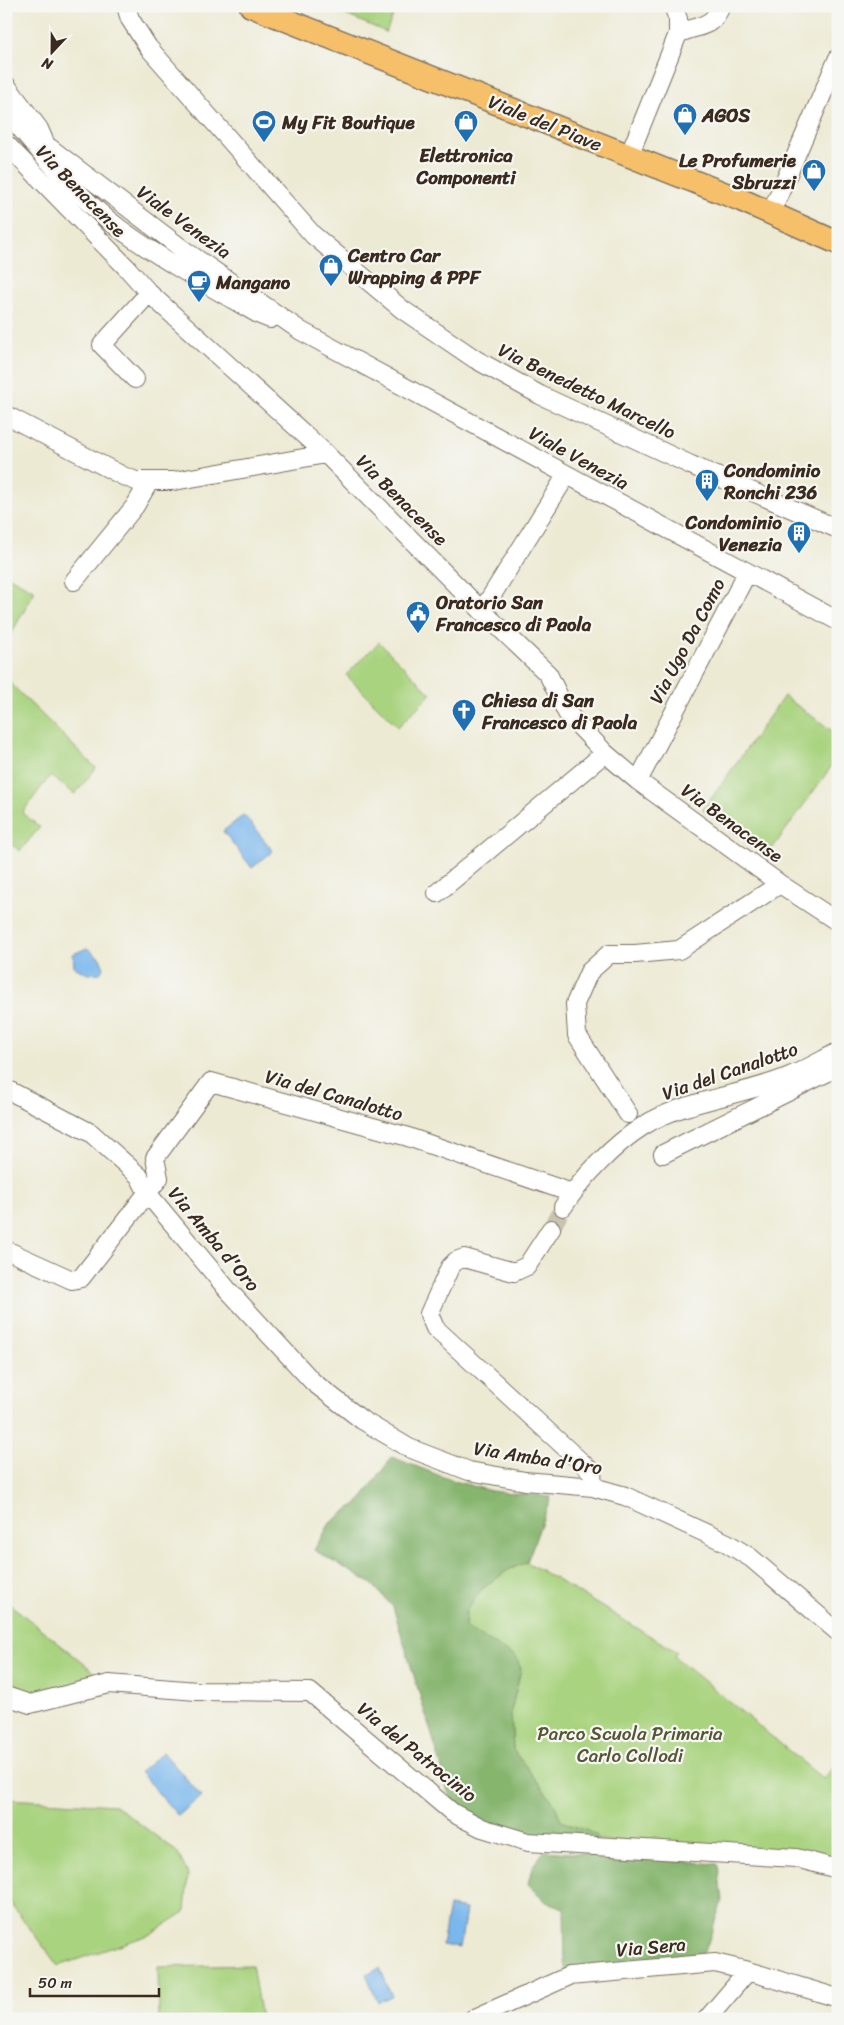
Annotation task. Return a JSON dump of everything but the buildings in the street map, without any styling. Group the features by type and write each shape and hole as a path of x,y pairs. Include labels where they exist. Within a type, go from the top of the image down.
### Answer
{"main road":[{"name":"Viale del Piave","path":"251,6 771,213 838,243"}],"street":[{"name":"Via Benedetto Marcello","path":"126,6 130,19 148,47 313,235 403,310 475,359 540,395 691,465 838,529"},
{"path":"629,156 678,34 678,19 673,6"},
{"path":"678,34 710,23 718,14 721,6"},
{"path":"771,213 838,58"},
{"name":"Viale Venezia","path":"6,85 39,128 46,144 102,204 119,228"},
{"name":"Viale Venezia","path":"6,111 67,182 119,228 202,282 260,315 301,331"},
{"name":"Via Benacense","path":"6,144 149,293 326,454 548,674 567,713 605,753 638,781 780,884 838,922"},
{"name":"Viale Venezia","path":"46,144 181,248 301,331 566,476 838,621"},
{"name":"Via Benacense","path":"119,228 118,238 127,268"},
{"name":"Via Benacense","path":"127,268 141,255 146,246"},
{"path":"136,379 102,345 149,293"},
{"path":"6,415 122,476 136,481 174,481 326,454"},
{"path":"482,610 566,476"},
{"path":"74,581 135,506 149,482"},
{"name":"Via Ugo Da Como","path":"638,781 747,573"},
{"path":"437,893 605,753"},
{"path":"628,1114 577,1035 575,1004 589,972 609,954 678,950 780,884"},
{"name":"Via del Canalotto","path":"148,1194 159,1178 155,1158 211,1082 405,1136 567,1200 615,1147 643,1126 668,1114 790,1076 838,1052"},
{"path":"663,1154 838,1068"},
{"name":"Via Amba d'Oro","path":"6,1089 91,1133 138,1176 148,1194 227,1289 313,1382 362,1420 409,1448 469,1471 525,1481 593,1487 625,1496 727,1543 750,1558 838,1632"},
{"name":"Via Amba d'Oro","path":"6,1250 72,1280 81,1278 148,1194"},
{"path":"551,1229 526,1266 514,1272 464,1258 456,1261 450,1267 429,1314 435,1328 592,1472 593,1487"},
{"name":"Via del Patrocinio","path":"6,1696 30,1704 109,1684 197,1690 310,1692 452,1813 482,1828 528,1842 796,1858 838,1869"},
{"name":"Via Sera","path":"473,2019 569,1976 715,1963 838,1998"},
{"path":"707,2019 748,1971"}],"green space":[{"path":"325,6 397,6 386,32"},
{"path":"6,575 35,591 6,643"},
{"path":"379,642 431,694 398,727 346,675"},
{"path":"6,679 96,768 75,794 50,776 22,813 40,827 20,851 6,840"},
{"path":"784,696 838,735 838,757 767,856 703,810"},
{"path":"392,1457 451,1480 491,1491 551,1497 527,1562 508,1570 482,1589 466,1610 465,1627 516,1657 521,1669 511,1711 513,1750 554,1803 561,1821 595,1834 599,1840 517,1834 452,1808 441,1765 393,1607 372,1584 314,1550 330,1523 360,1501"},
{"name":"Parco Scuola Primaria Carlo Collodi","path":"527,1562 677,1652 674,1656 823,1779 838,1762 838,1863 599,1840 595,1834 561,1821 554,1803 513,1750 511,1711 521,1669 465,1627 466,1610 482,1589 508,1570"},
{"path":"6,1601 98,1675 71,1687 29,1693 6,1684"},
{"path":"6,1799 115,1805 177,1852 188,1874 185,1912 149,1935 58,1966 6,1897"},
{"path":"544,1851 718,1864 722,1901 708,1943 700,1959 565,1969 564,1908 546,1902 528,1884 532,1867"},
{"path":"252,1965 261,2019 159,2019 158,1967"}],"water":[{"path":"244,815 273,851 252,868 223,831"},
{"path":"87,948 100,958 104,968 100,973 88,974 74,967 73,954"},
{"path":"163,1752 201,1796 178,1816 140,1772"},
{"path":"449,1906 466,1909 460,1948 442,1945"},
{"path":"380,1968 392,1996 378,2002 366,1974"}],"tunnel":[{"path":"551,1229 563,1207"}],"place":[{"name":"AGOS","path":"685,136"},
{"name":"My Fit Boutique","path":"264,143"},
{"name":"Elettronica Componenti","path":"466,143"},
{"name":"Le Profumerie Sbruzzi","path":"814,192"},
{"name":"Centro Car Wrapping & PPF","path":"331,287"},
{"name":"Mangano","path":"199,303"},
{"name":"Condominio Ronchi 236","path":"707,502"},
{"name":"Condominio Venezia","path":"799,554"},
{"name":"Oratorio San Francesco di Paola","path":"418,634"},
{"name":"Chiesa di San Francesco di Paola","path":"464,732"}]}
